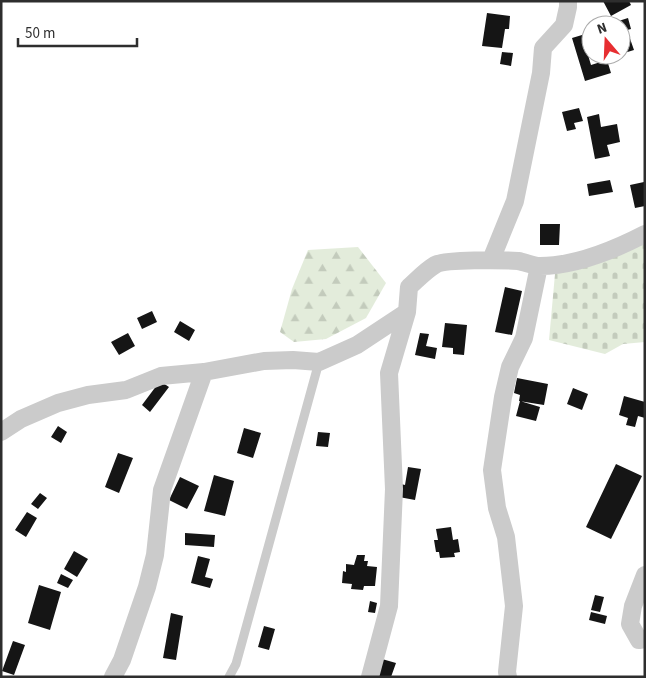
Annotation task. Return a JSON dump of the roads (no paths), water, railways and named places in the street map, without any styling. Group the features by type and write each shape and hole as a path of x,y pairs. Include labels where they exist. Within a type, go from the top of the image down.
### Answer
{"street":[{"path":"491,260 515,201 541,73 543,48 564,25 568,1"},
{"path":"370,677 389,606 394,489 389,373 407,312 409,287 436,263 491,260 520,261 539,266 578,260 599,254 645,234"},
{"path":"508,677 514,606 506,537 497,508 492,470 508,374 524,338 539,266"},
{"path":"1,432 21,419 58,403 88,395 126,390 161,376 204,372 264,361 293,360 319,362 357,345 407,312"},
{"path":"113,677 122,660 156,555 162,490 204,372"},
{"path":"645,576 633,606 630,624 639,640 645,639"}],"lane":[{"path":"229,677 236,664 319,362"}]}
